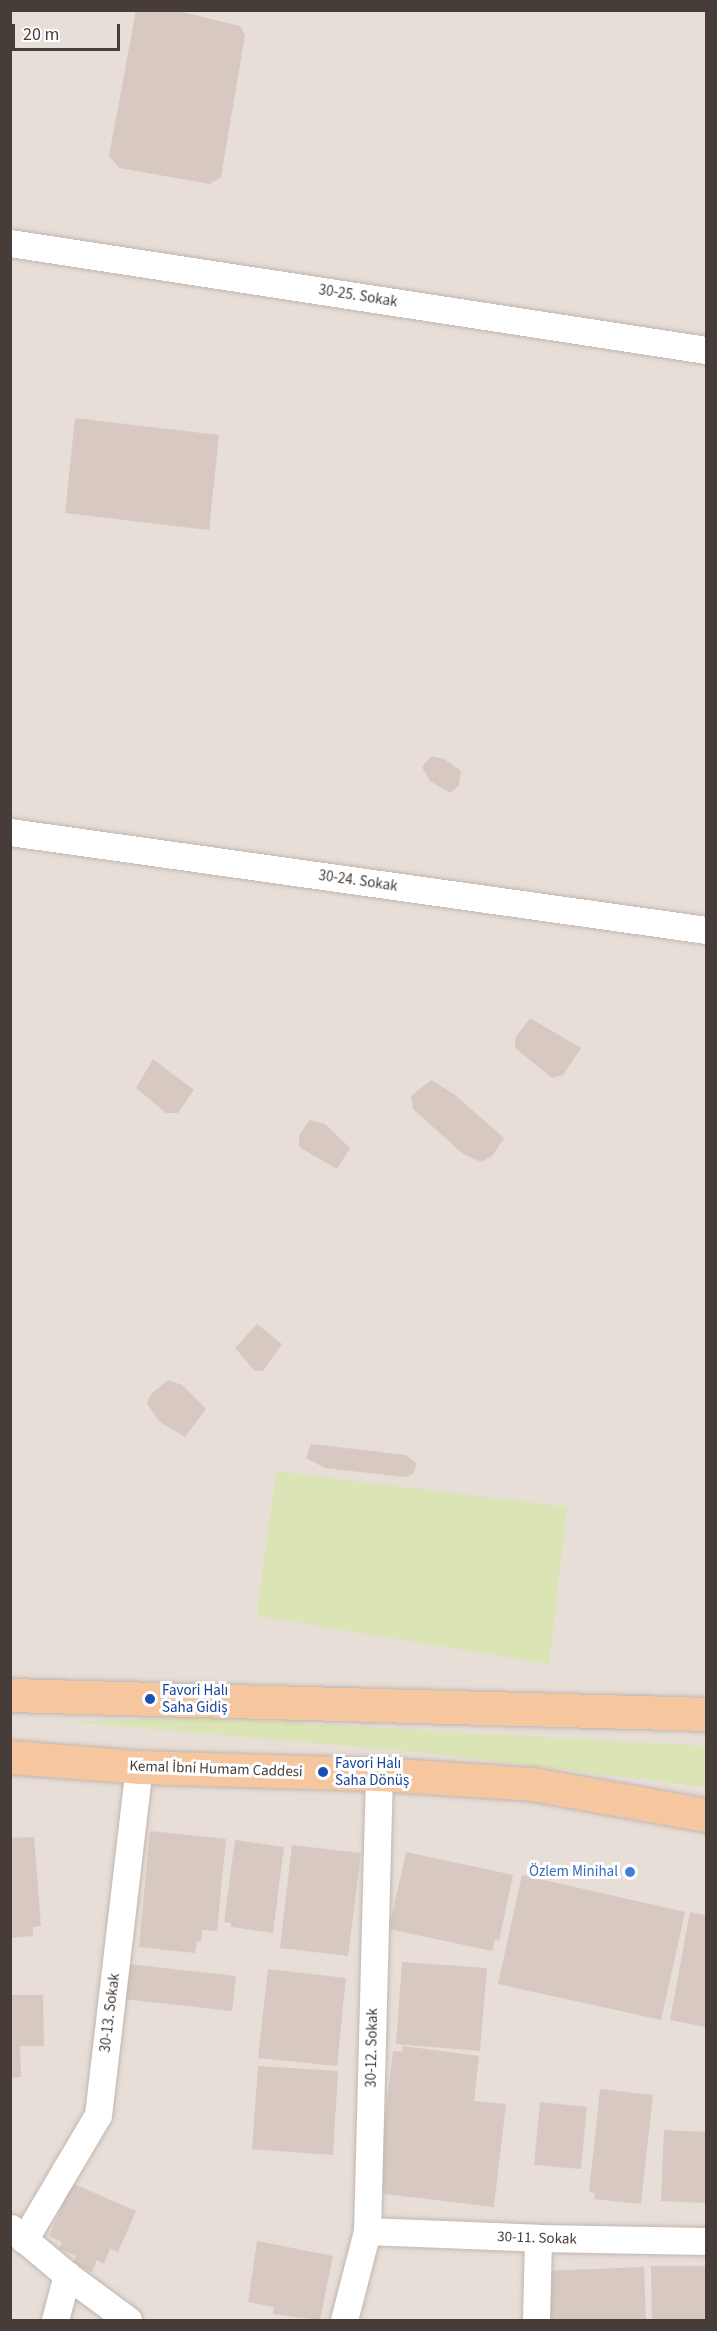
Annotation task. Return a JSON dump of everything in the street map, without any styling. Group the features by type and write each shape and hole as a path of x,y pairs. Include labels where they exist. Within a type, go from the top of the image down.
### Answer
{"main road":[{"path":"10,1695 706,1714"},
{"name":"Kemal İbni Humam Caddesi","path":"10,1757 139,1767 379,1774 532,1784 706,1815"}],"street":[{"name":"30-25. Sokak","path":"10,243 706,350"},
{"name":"30-24. Sokak","path":"10,832 706,930"},
{"name":"30-13. Sokak","path":"17,2234 98,2115 139,1767"},
{"name":"30-12. Sokak","path":"345,2320 367,2231 379,1774"},
{"name":"30-11. Sokak","path":"367,2231 537,2238 706,2241"},
{"path":"17,2234 66,2275 128,2320"},
{"path":"536,2320 537,2238"},
{"path":"55,2320 66,2275"}],"shaded area":[{"path":"11,11 706,11 706,2320 11,2320"}],"green space":[{"path":"276,1471 567,1507 549,1664 257,1616"},
{"path":"192,1717 706,1746 706,1787 418,1752 72,1722"}],"building":[{"path":"136,10 174,10 240,26 245,35 221,177 210,184 119,168 109,156"},
{"path":"75,418 219,435 209,530 65,513"},
{"path":"431,756 444,759 461,771 459,785 450,793 430,781 422,767"},
{"path":"530,1018 581,1048 563,1075 552,1078 515,1048 515,1038"},
{"path":"153,1059 194,1090 178,1113 166,1113 136,1088"},
{"path":"431,1080 454,1094 504,1138 492,1156 481,1162 463,1154 413,1109 411,1096"},
{"path":"310,1120 325,1124 350,1148 337,1169 299,1147 299,1135"},
{"path":"257,1324 282,1344 263,1371 254,1370 235,1348"},
{"path":"168,1380 182,1385 206,1409 185,1437 160,1422 147,1404 151,1394"},
{"path":"311,1444 406,1455 417,1464 413,1474 404,1477 325,1468 306,1458"},
{"path":"150,1831 226,1839 217,1931 202,1930 201,1942 197,1941 195,1953 139,1947"},
{"path":"34,1837 41,1926 33,1927 33,1936 10,1938 10,1838"},
{"path":"235,1840 284,1847 273,1933 231,1927 231,1923 224,1922"},
{"path":"292,1845 361,1853 348,1956 280,1948"},
{"path":"406,1852 513,1875 499,1941 495,1940 492,1951 389,1929"},
{"path":"522,1875 685,1912 661,2020 498,1984"},
{"path":"690,1912 706,1915 706,2027 670,2020"},
{"path":"402,1962 487,1968 480,2051 396,2044"},
{"path":"128,1964 236,1976 232,2011 123,1999"},
{"path":"268,1969 346,1978 337,2066 258,2058"},
{"path":"10,1995 43,1995 44,2046 20,2046 21,2077 10,2078"},
{"path":"403,2046 479,2056 474,2101 506,2104 494,2207 376,2193 393,2051 402,2052"},
{"path":"258,2066 338,2071 333,2155 252,2149"},
{"path":"600,2089 653,2095 641,2204 594,2199 595,2193 589,2192"},
{"path":"540,2102 587,2107 581,2169 534,2165"},
{"path":"664,2130 706,2132 706,2203 661,2201"},
{"path":"72,2183 136,2211 118,2252 110,2249 104,2264 97,2260 92,2272 73,2264 76,2256 59,2249 62,2242 49,2236"},
{"path":"257,2241 333,2256 320,2320 273,2314 274,2307 248,2302"},
{"path":"651,2266 706,2266 706,2320 652,2320"},
{"path":"644,2267 646,2320 545,2320 543,2271"}],"place":[{"name":"Favori Halı Saha Gidiş","path":"150,1699"},
{"name":"Favori Halı Saha Dönüş","path":"323,1772"},
{"name":"Özlem Minihal","path":"630,1872"}]}
